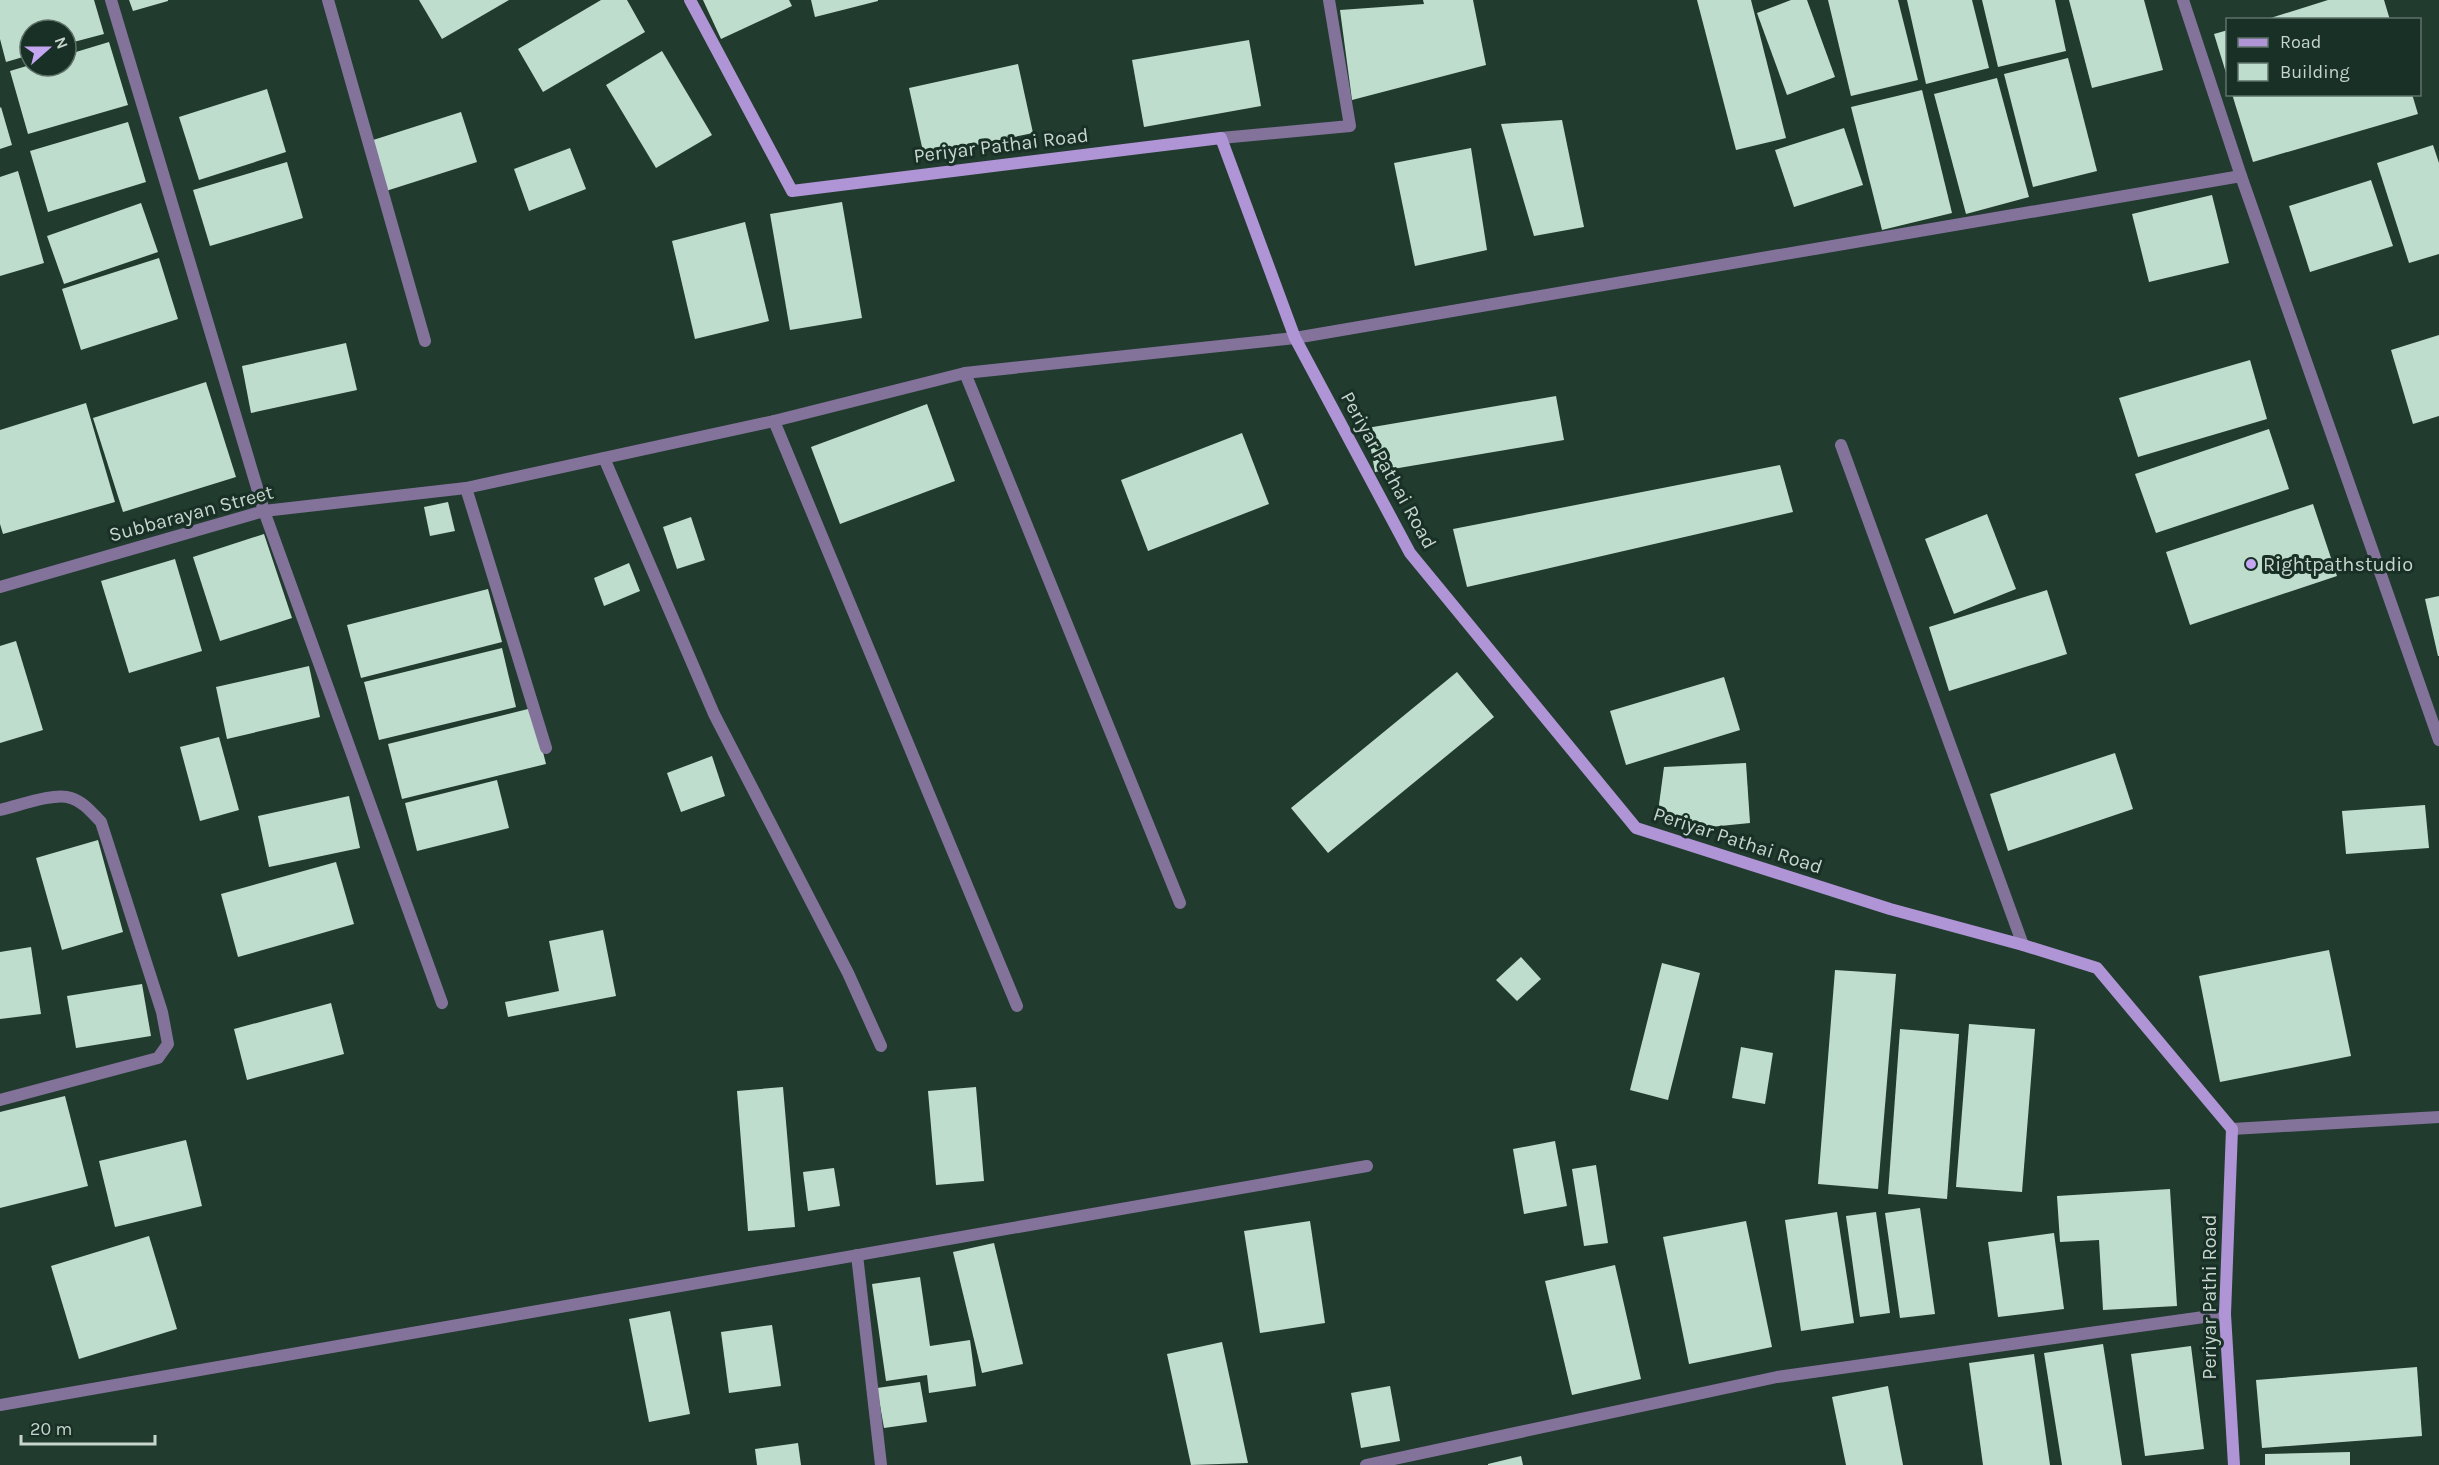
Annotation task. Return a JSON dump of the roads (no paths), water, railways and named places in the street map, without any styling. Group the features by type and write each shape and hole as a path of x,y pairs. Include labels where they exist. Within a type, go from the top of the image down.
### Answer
{"street":[{"path":"111,0 264,511 442,1003"},
{"path":"328,0 425,341"},
{"name":"Periyar Pathai Road","path":"690,0 792,191 1221,138 1295,338 1410,553 1636,828 1890,909 2023,945 2097,968 2232,1129"},
{"path":"1221,138 1350,126 1329,0"},
{"path":"2183,0 2241,176 2439,740"},
{"name":"Subbarayan Street","path":"0,587 264,511 466,489 774,422 965,373 1295,338 2241,176"},
{"path":"965,373 1180,903"},
{"path":"774,422 1017,1006"},
{"path":"1841,445 2023,945"},
{"path":"604,458 714,714 848,973 881,1046"},
{"path":"466,489 546,748"},
{"path":"0,810 54,797 69,797 82,803 101,822 162,1012 168,1044 158,1058 0,1100"},
{"path":"2232,1129 2439,1117"},
{"name":"Periyar Pathi Road","path":"2232,1129 2225,1314 2234,1465"},
{"path":"0,1405 1366,1166"},
{"path":"857,1255 881,1465"},
{"path":"1366,1465 1778,1377 2225,1314"}],"place":[{"name":"Rightpathstudio","path":"2251,564"}]}
